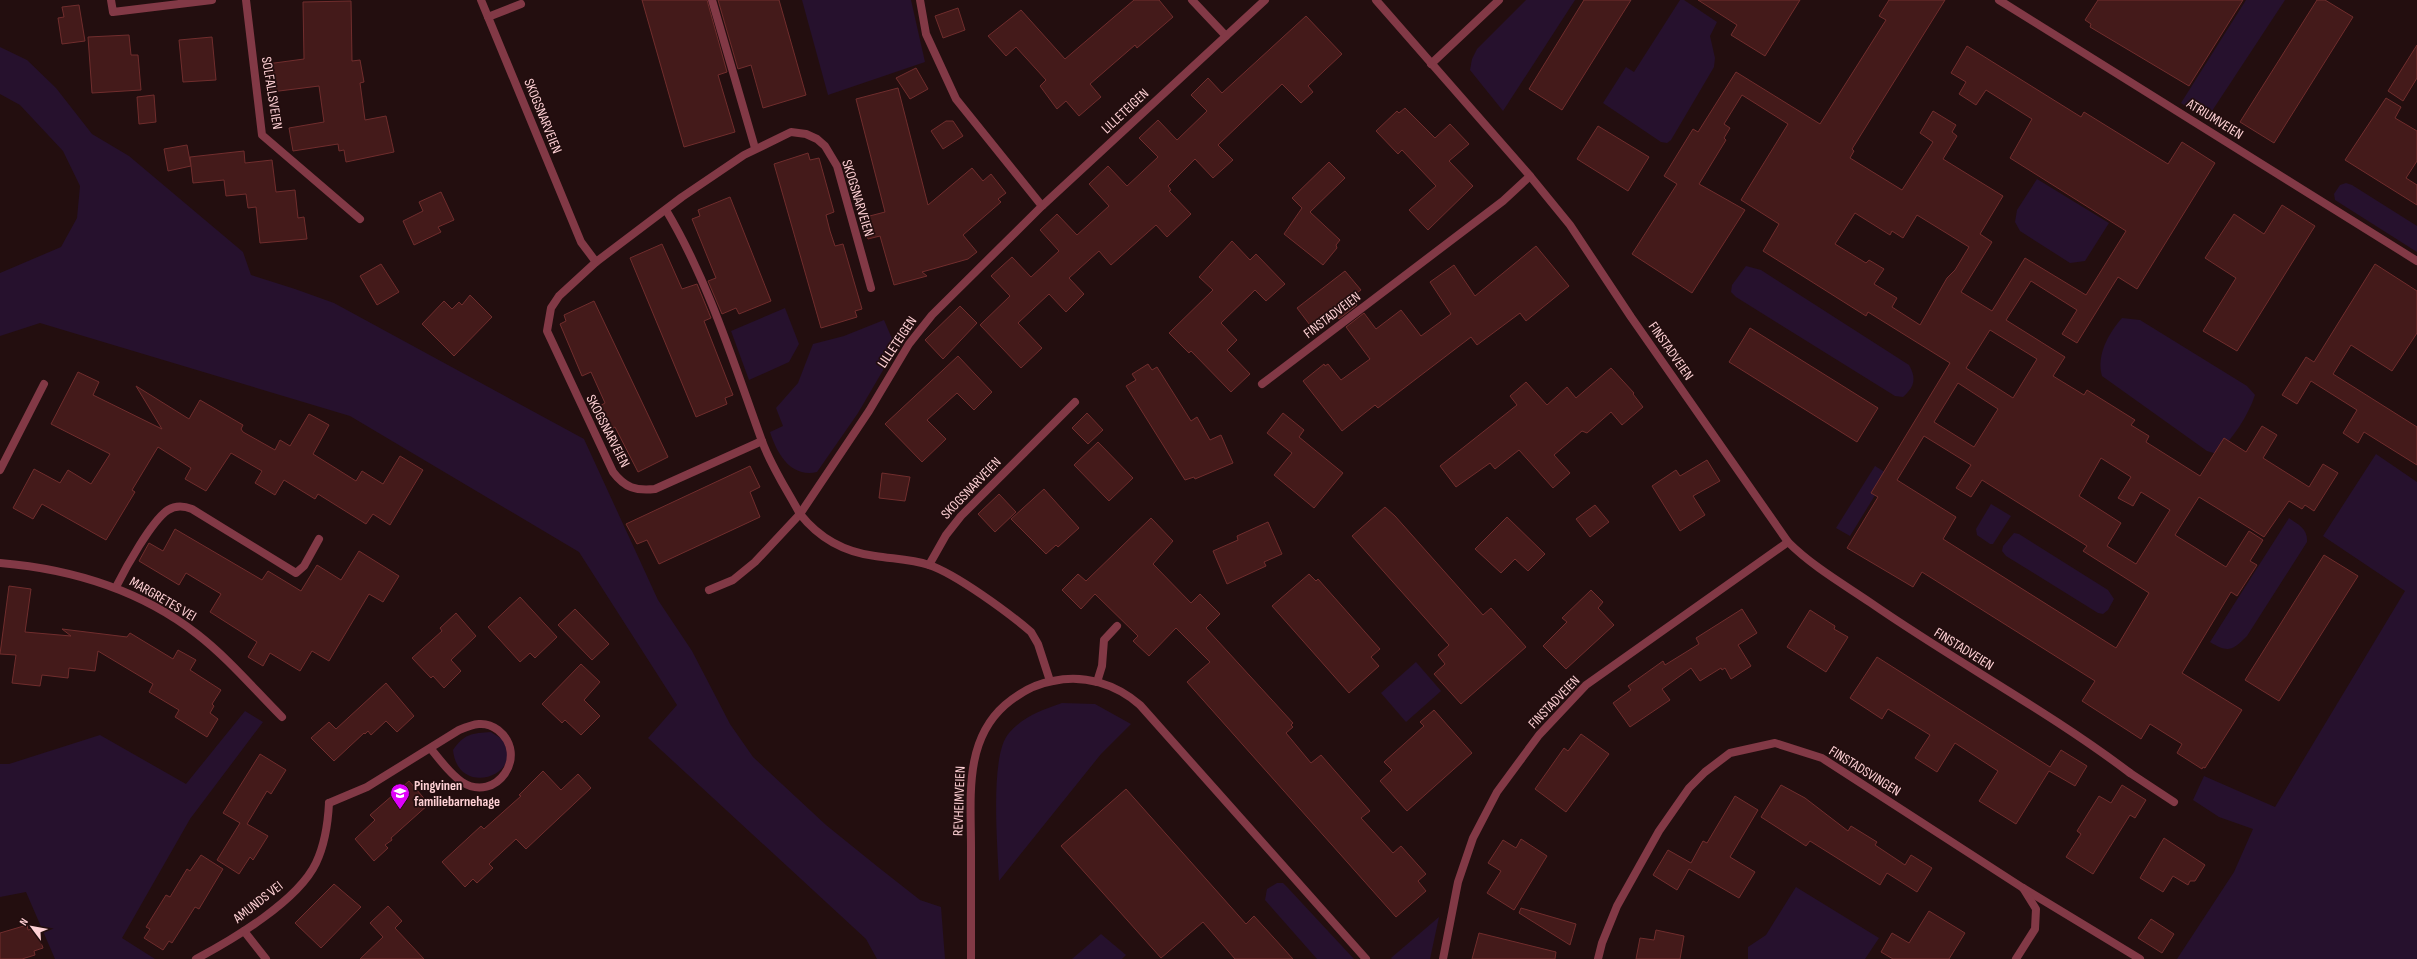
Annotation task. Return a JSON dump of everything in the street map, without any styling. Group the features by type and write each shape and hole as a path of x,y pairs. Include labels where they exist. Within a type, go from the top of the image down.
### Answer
{"street":[{"path":"112,0 113,12 212,0"},
{"name":"SOLFALLSVEIEN","path":"246,0 262,135 360,219"},
{"name":"SKOGSNARVEIEN","path":"480,0 581,242 596,262"},
{"path":"712,0 755,148"},
{"path":"920,0 926,34 956,99 1042,206"},
{"path":"1192,0 1226,36"},
{"name":"LILLETEIGEN","path":"800,514 869,411 919,330 969,276 1042,206 1265,0"},
{"name":"FINSTADVEIEN","path":"1376,0 1530,176 1570,225 1788,542 1810,562 1907,629 2096,748 2130,773 2174,802"},
{"path":"1431,64 1499,0"},
{"name":"ATRIUMVEIEN","path":"1999,0 2417,261"},
{"path":"488,17 521,4"},
{"name":"SKOGSNARVEIEN","path":"762,441 656,489 640,491 629,488 620,482 613,472 587,420 547,331 551,308 559,296 596,262 666,210 755,148 791,132 806,134 817,139 825,146 837,166 872,288"},
{"name":"FINSTADVEIEN","path":"1262,384 1503,201 1530,176"},
{"path":"666,210 683,238 753,411 762,441 800,514 812,529 826,540 839,546 873,556 912,560 929,565 959,580 1031,632 1038,644 1050,681"},
{"path":"0,470 44,384"},
{"name":"SKOGSNARVEIEN","path":"929,565 946,535 961,516 1075,402"},
{"path":"116,587 160,517 173,508 185,506 192,509 296,573 304,566 319,539"},
{"path":"709,590 733,580 755,562 800,514"},
{"name":"FINSTADVEIEN","path":"1443,959 1458,882 1473,838 1497,792 1539,734 1586,685 1788,542"},
{"name":"MARGRETES VEI","path":"0,562 58,570 116,587 166,613 197,634 282,717"},
{"path":"1097,682 1102,666 1104,640 1117,626"},
{"name":"REVHEIMVEIEN","path":"971,959 971,782 978,745 992,718 1008,702 1029,689 1050,681 1071,678 1097,682 1129,696 1166,734 1366,959"},
{"path":"481,723 493,726 503,734 512,750 509,766 505,774 488,786 481,787 462,782 431,749 459,730 481,723"},
{"name":"FINSTADSVINGEN","path":"1598,959 1602,942 1617,906 1659,831 1689,788 1705,772 1730,753 1775,743 1822,758 2023,888 2140,959"},
{"name":"AMUNDS VEI","path":"196,959 244,931 290,896 316,864 326,829 329,803 367,787 431,749"},
{"name":"FINSTADSVINGEN","path":"2016,959 2035,929 2036,909 2023,888"},
{"path":"244,931 266,959"}],"shaded area":[{"path":"802,0 911,0 925,62 828,95"},
{"path":"1526,0 1575,0 1503,111 1470,70 1472,59 1477,49"},
{"path":"1680,0 1684,0 1717,22 1710,36 1715,58 1714,67 1671,140 1667,143 1661,142 1603,103 1626,67 1634,72"},
{"path":"2246,0 2285,0 2212,111 2199,113 2192,110 2181,103"},
{"path":"0,47 27,60 56,88 92,134 129,156 243,252 251,275 334,303 584,439 658,600 692,651 730,724 753,757 826,825 920,900 941,907 945,959 877,959 866,939 648,738 677,705 579,552 350,416 40,323 0,336 0,273 61,247 77,218 80,186 63,151 20,105 0,94"},
{"path":"2037,179 2109,223 2085,261 2070,263 2020,231 2015,222 2017,210"},
{"path":"2346,183 2352,185 2417,226 2417,252 2335,200 2334,194 2340,185"},
{"path":"1746,266 1761,270 1909,365 1914,379 1910,390 1903,397 1895,396 1736,297 1731,292 1732,285"},
{"path":"785,308 799,344 789,362 749,380 731,331"},
{"path":"2122,318 2140,320 2247,386 2255,395 2239,426 2229,441 2217,454 2207,451 2102,376 2101,361 2104,346 2112,331"},
{"path":"884,320 896,348 858,413 817,472 808,473 793,468 781,456 770,432 783,426 776,408 798,383 813,344 844,336"},
{"path":"2376,454 2417,482 2417,959 2177,959 2234,872 2253,829 2219,817 2193,800 2204,776 2275,807 2405,591 2323,536"},
{"path":"1875,466 1888,474 1850,536 1836,528"},
{"path":"1991,504 2011,516 1993,544 1990,544 1977,535 1976,529"},
{"path":"2289,518 2299,525 2304,531 2307,542 2247,636 2230,649 2216,646 2210,642"},
{"path":"2014,533 2019,534 2108,590 2114,599 2108,610 2103,614 2098,613 2006,556 2002,551 2003,546"},
{"path":"1416,662 1441,691 1406,722 1381,693"},
{"path":"1062,703 1095,704 1131,724 1101,754 999,881 996,803 999,761 1003,744 1009,733 1021,722 1040,711"},
{"path":"245,711 263,722 190,819 122,938 155,959 55,959 26,892 0,897 0,764 9,764 100,735 186,784"},
{"path":"491,732 504,741 508,753 506,764 498,772 488,777 477,778 466,774 457,765 453,750 469,735"},
{"path":"1277,883 1283,883 1354,959 1317,959 1265,900 1267,889"},
{"path":"1796,887 1879,938 1865,959 1748,959 1748,947 1766,935"},
{"path":"1439,917 1430,959 1391,958"},
{"path":"1101,934 1126,955 1122,959 1072,959"}],"building":[{"path":"642,0 707,0 727,72 718,75 735,132 684,147"},
{"path":"718,0 779,0 806,95 763,108 751,65 738,69"},
{"path":"1134,0 1159,0 1173,17 1137,48 1135,45 1090,84 1101,97 1079,116 1066,101 1057,109 1040,86 1046,80 1016,47 1006,56 988,36 1021,10 1065,59"},
{"path":"1584,0 1631,0 1562,110 1529,89"},
{"path":"1698,0 1800,0 1765,56 1731,35 1737,25"},
{"path":"1889,0 1945,0 1852,149 1854,151 1850,158 1902,190 1933,142 1920,133 1933,111 1956,125 1952,132 1957,136 1943,159 2003,196 1980,234 1992,242 1961,292 1992,311 2025,258 2086,295 2126,231 2010,158 2032,119 1986,90 1976,105 1959,94 1966,82 1951,73 1967,46 2081,117 2084,112 2168,164 2182,142 2215,163 2137,289 2118,277 2077,343 2062,334 2077,310 2031,281 2006,320 2065,357 2053,376 2084,395 2087,390 2135,420 2131,425 2149,436 2146,442 2200,476 2224,438 2246,452 2262,426 2277,435 2263,458 2309,487 2323,464 2338,473 2314,511 2305,505 2302,509 2289,501 2264,537 2199,497 2175,535 2226,567 2249,531 2263,540 2250,561 2257,565 2237,596 2231,592 2182,673 2242,710 2205,768 2203,767 2202,769 2177,753 2182,744 2150,724 2141,739 2082,701 2095,681 1922,572 1913,587 1847,548 1878,497 1871,493 1950,363 1868,312 1866,316 1763,251 1779,224 1741,200 1788,124 1742,95 1724,124 1730,128 1724,138 1726,140 1699,184 1745,210 1692,293 1632,254 1677,184 1664,176 1693,129 1698,132 1736,72 1820,124 1886,20 1879,16","holes":["1855,213 1890,235 1892,231 1903,238 1917,215 1969,247 1955,270 1947,278 1920,325 1892,307 1897,298 1874,284 1884,269 1869,260 1866,263 1835,244","1990,330 2037,359 2013,398 1966,368","1958,383 1998,409 1974,447 1934,422","1924,436 1971,465 1956,488 1971,497 1982,480 2087,546 2083,551 2149,593 2116,648 1943,539 1956,517 1897,480","2101,458 2131,477 2118,498 2133,506 2141,492 2170,510 2136,564 2107,546 2121,523 2079,496"]},
{"path":"2098,0 2243,0 2189,86 2090,27 2091,24 2085,20"},
{"path":"2317,0 2325,0 2353,17 2274,143 2240,122"},
{"path":"351,1 352,61 360,60 364,82 360,83 365,120 386,116 394,152 346,162 344,150 339,151 338,144 293,151 289,128 324,122 319,86 271,92 267,64 304,59 303,2"},
{"path":"79,5 85,41 62,44 58,18 64,17 62,7"},
{"path":"958,8 965,30 943,38 935,16"},
{"path":"1306,16 1342,54 1308,86 1313,92 1301,103 1282,84 1218,145 1233,160 1213,178 1195,159 1168,186 1171,190 1169,191 1191,214 1167,237 1156,225 1111,265 1099,251 1069,278 1084,294 1066,312 1049,294 1018,323 1042,348 1021,368 980,325 1010,296 991,276 1012,257 1031,277 1059,251 1040,230 1057,214 1077,235 1109,206 1089,184 1108,166 1127,186 1158,157 1139,138 1158,120 1177,140 1207,111 1191,95 1208,78 1222,93"},
{"path":"129,35 131,55 138,55 141,90 92,93 88,37"},
{"path":"212,37 216,80 183,82 179,40"},
{"path":"2417,45 2417,78 2403,101 2388,91"},
{"path":"916,68 928,89 910,99 896,78"},
{"path":"898,88 928,205 972,168 983,181 991,174 1006,193 998,199 1001,202 963,235 977,252 968,259 922,272 927,276 894,285 880,236 868,239 862,218 885,212 856,99"},
{"path":"154,95 156,122 139,124 137,97"},
{"path":"2386,98 2401,107 2395,118 2417,131 2417,161 2406,178 2417,185 2417,205 2345,160"},
{"path":"1405,108 1435,138 1450,124 1469,144 1449,161 1473,186 1428,230 1409,210 1436,186 1402,150 1398,154 1376,131 1397,111 1399,113"},
{"path":"946,121 953,121 963,136 943,149 931,131"},
{"path":"1598,126 1649,157 1628,191 1577,159"},
{"path":"187,145 191,166 168,171 164,149"},
{"path":"244,151 245,163 272,160 276,192 295,190 298,218 304,217 307,239 260,243 256,207 248,208 246,194 226,196 224,180 193,183 190,157"},
{"path":"808,153 810,160 819,158 834,212 826,215 830,231 835,246 843,244 862,309 855,311 857,317 821,328 774,164"},
{"path":"1329,162 1345,178 1310,212 1340,240 1336,245 1337,248 1323,265 1284,234 1302,208 1292,198"},
{"path":"441,192 454,220 438,227 441,232 414,245 403,221 423,211 419,202"},
{"path":"730,197 771,301 739,314 736,308 722,314 708,281 716,278 692,219 700,216 698,210"},
{"path":"2282,205 2315,226 2237,351 2203,331 2236,278 2205,258 2234,214 2264,234"},
{"path":"1232,241 1250,260 1256,254 1285,284 1266,301 1255,290 1221,323 1237,340 1227,350 1250,374 1231,392 1191,351 1189,353 1169,333 1213,290 1199,277"},
{"path":"662,244 682,289 697,284 711,318 704,321 733,395 725,398 727,404 696,417 630,258"},
{"path":"1536,246 1569,286 1526,321 1520,313 1477,345 1471,337 1378,408 1375,405 1342,431 1303,381 1324,364 1325,366 1328,364 1341,380 1370,359 1346,327 1364,313 1376,329 1401,310 1421,336 1451,314 1430,282 1454,265 1475,296"},
{"path":"381,264 399,292 377,305 360,276"},
{"path":"2375,264 2417,291 2417,333 2392,371 2351,345 2333,374 2417,427 2417,465 2364,432 2358,443 2343,433 2357,410 2311,381 2297,404 2282,395 2306,357 2314,362"},
{"path":"1345,271 1361,290 1351,297 1357,305 1339,319 1334,313 1313,329 1297,308"},
{"path":"470,295 492,317 454,356 422,324 444,301 452,309 459,302 462,305"},
{"path":"594,301 668,457 638,472 615,427 610,430 598,407 605,403 591,372 582,376 560,324 566,321 564,315"},
{"path":"960,306 977,323 943,359 925,340"},
{"path":"1750,328 1878,408 1857,442 1729,362"},
{"path":"958,356 992,392 974,410 957,393 927,420 946,439 922,462 885,424"},
{"path":"1148,364 1152,370 1157,367 1191,421 1197,417 1210,440 1221,435 1233,463 1195,479 1194,477 1185,480 1126,386 1136,380 1132,374"},
{"path":"1611,368 1634,393 1633,394 1643,407 1622,425 1611,412 1587,433 1582,431 1554,455 1570,473 1553,488 1519,450 1495,469 1490,463 1456,487 1440,466 1517,405 1510,396 1526,382 1547,405 1567,387 1576,398"},
{"path":"78,372 99,382 93,395 162,429 136,386 189,419 200,400 243,425 241,429 243,432 275,450 280,440 290,446 309,414 329,425 313,454 356,481 362,471 383,484 400,456 423,470 390,525 373,514 366,524 318,494 315,499 284,480 275,495 255,483 262,471 231,453 206,491 185,479 191,468 158,447 132,490 135,492 106,540 42,504 33,519 13,508 34,469 60,483 68,470 91,484 110,454 51,424"},
{"path":"1087,413 1103,430 1088,444 1072,428"},
{"path":"1283,413 1304,430 1299,437 1343,473 1314,508 1274,475 1292,453 1267,433"},
{"path":"1098,442 1133,478 1109,501 1074,465"},
{"path":"1707,460 1720,481 1693,496 1705,515 1680,531 1652,486 1676,470 1680,476"},
{"path":"750,466 760,487 750,492 760,517 659,564 647,540 637,544 626,524"},
{"path":"882,473 910,477 905,501 879,498"},
{"path":"1044,489 1079,528 1058,547 1056,545 1046,554 1011,519"},
{"path":"999,494 1016,512 995,532 978,514"},
{"path":"1595,505 1609,522 1590,537 1576,519"},
{"path":"1385,507 1395,516 1483,615 1491,608 1526,647 1461,704 1434,674 1445,664 1438,655 1449,645 1352,536"},
{"path":"1507,517 1545,554 1528,571 1515,559 1501,573 1475,549"},
{"path":"1151,518 1173,541 1153,564 1191,603 1200,594 1220,614 1206,628 1293,723 1291,725 1293,727 1286,733 1311,763 1321,755 1370,811 1361,818 1393,853 1401,846 1426,874 1418,881 1426,891 1396,917 1187,682 1210,662 1176,628 1149,656 1133,641 1138,636 1095,594 1081,609 1062,590 1078,574 1086,581"},
{"path":"1268,522 1282,554 1264,562 1266,566 1227,584 1213,551 1238,540 1237,536"},
{"path":"175,529 262,580 268,571 301,591 317,565 341,580 359,551 399,576 383,602 369,594 329,661 312,651 300,671 270,653 263,666 248,657 257,642 210,612 221,594 186,573 179,585 139,561 149,543 163,551"},
{"path":"2324,555 2358,576 2279,701 2245,680"},
{"path":"1309,574 1316,581 1318,579 1380,649 1371,657 1379,666 1349,693 1272,606"},
{"path":"9,586 31,589 25,632 71,636 62,629 127,637 130,633 173,659 178,650 196,660 190,670 221,690 212,704 214,706 210,713 218,719 207,737 175,717 179,710 149,692 153,684 98,651 95,671 69,668 68,678 42,675 40,686 12,683 16,655 0,654"},
{"path":"1591,590 1603,602 1598,608 1614,625 1566,669 1543,646 1567,622 1562,618"},
{"path":"520,597 557,637 535,658 530,653 520,662 488,627"},
{"path":"575,609 609,644 592,660 558,625"},
{"path":"1742,609 1757,633 1738,645 1751,666 1731,679 1725,668 1722,670 1721,668 1700,681 1691,668 1662,689 1670,700 1630,727 1613,703 1631,690 1628,686 1663,661 1665,665 1699,644 1696,638"},
{"path":"1810,610 1835,626 1834,629 1848,637 1826,672 1787,647"},
{"path":"456,613 476,636 451,660 461,671 444,688 433,676 431,678 412,658 442,631 440,628"},
{"path":"1877,657 2050,767 2061,750 2087,766 2075,786 2049,771 2016,824 1979,801 1998,771 1955,743 1937,772 1915,758 1930,735 1888,709 1882,719 1850,698"},
{"path":"581,664 600,682 584,700 600,716 581,735 565,720 562,723 542,704"},
{"path":"386,683 414,716 397,732 386,721 371,735 368,731 365,734 364,733 334,761 311,738 329,722 336,729"},
{"path":"1434,710 1472,753 1407,811 1380,781 1392,770 1384,762 1424,726 1420,722"},
{"path":"1581,734 1609,754 1566,812 1535,789 1564,748 1568,751"},
{"path":"260,754 286,770 271,794 267,791 247,824 268,836 253,860 250,857 239,874 217,860 240,823 223,813"},
{"path":"543,771 561,790 578,774 591,788 526,849 516,839 489,864 493,868 477,883 473,879 465,887 442,862 481,826 484,829 521,796 519,795"},
{"name":"Pingvinen familiebarnehage","path":"409,781 429,804 391,838 392,840 385,845 388,848 374,861 355,839 375,820 370,815"},
{"path":"1781,785 1805,798 1848,831 1851,826 1877,842 1875,845 1905,865 1911,855 1932,868 1917,892 1887,873 1880,885 1810,841 1806,846 1761,817"},
{"path":"2122,785 2146,800 2135,818 2130,815 2093,874 2066,857 2081,834 2077,831 2099,796 2111,803"},
{"path":"1126,789 1246,924 1254,916 1293,959 1235,959 1203,922 1161,958 1061,846"},
{"path":"1735,796 1758,810 1730,857 1755,872 1739,898 1689,869 1677,890 1653,875 1668,850 1691,863 1703,841 1707,843"},
{"path":"2164,838 2205,865 2195,881 2190,881 2188,885 2173,876 2163,892 2140,878"},
{"path":"1521,839 1547,856 1514,910 1487,893 1501,871 1488,863 1503,840 1516,848"},
{"path":"201,855 223,869 199,909 195,907 172,943 169,941 163,950 144,938 150,929 146,927 166,895 170,897 187,869 190,871"},
{"path":"334,884 361,907 321,948 295,923"},
{"path":"388,906 402,921 395,928 424,959 360,959 383,937 370,923"},
{"path":"1521,908 1576,924 1570,945 1519,913"},
{"path":"1929,911 1965,933 1949,959 1893,959 1881,952 1892,933 1909,943"},
{"path":"2151,919 2174,934 2162,953 2138,938"},
{"path":"27,925 28,930 37,928 43,948 34,951 35,955 22,959 0,959 0,933"},
{"path":"1656,930 1684,936 1680,959 1636,959 1640,938 1654,940"},
{"path":"1479,933 1556,952 1555,959 1472,959"}],"place":[{"name":"Pingvinen familiebarnehage","path":"400,810"}]}
